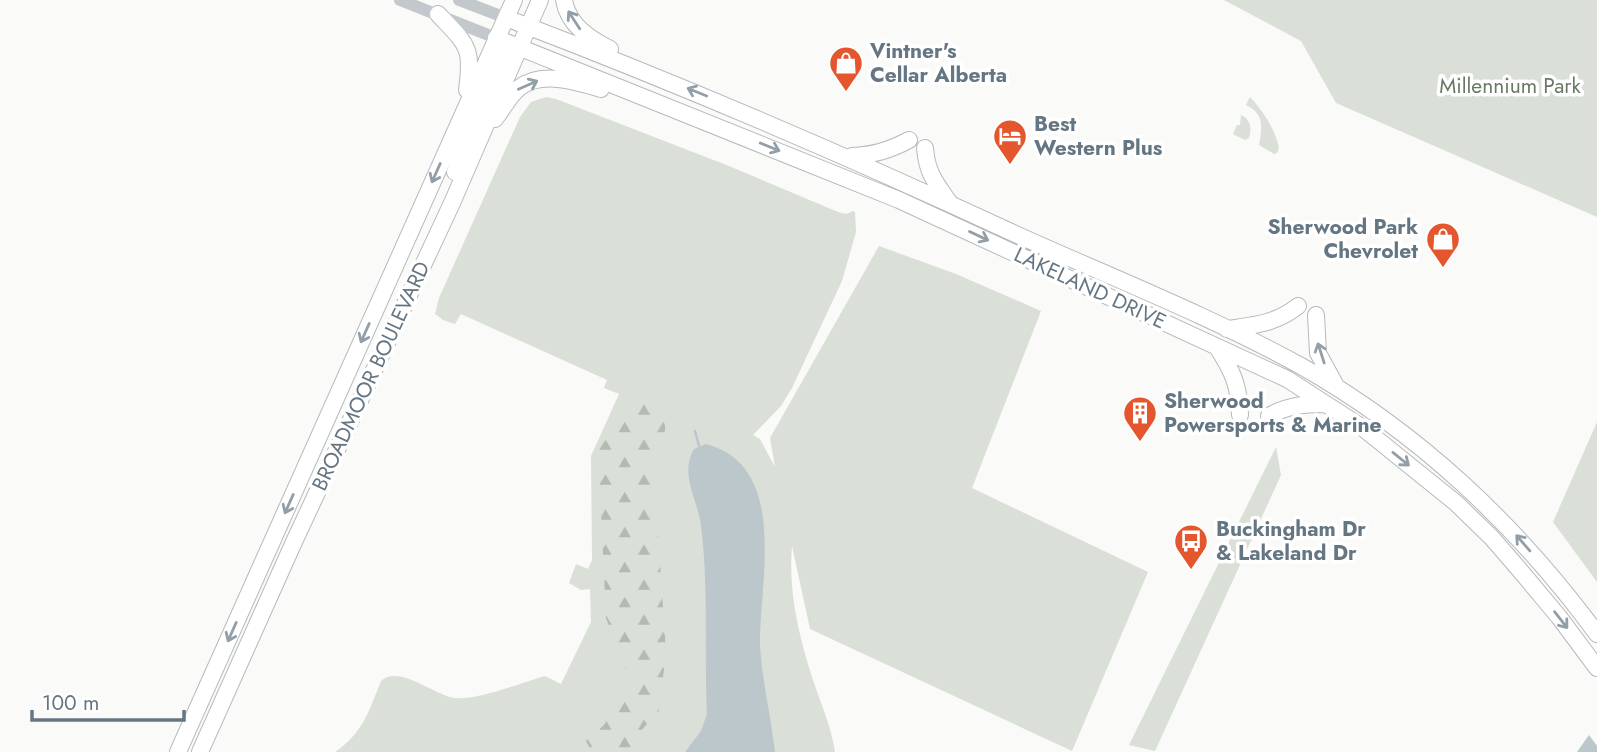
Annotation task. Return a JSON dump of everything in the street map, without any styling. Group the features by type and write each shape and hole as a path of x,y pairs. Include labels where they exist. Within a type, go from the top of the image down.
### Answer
{"main road":[{"name":"BROADMOOR BOULEVARD","path":"200,752 292,544 482,134 507,42 506,18 514,0"},
{"name":"BROADMOOR BOULEVARD","path":"178,752 464,111 507,42 528,26 540,0"},
{"path":"564,0 579,29 587,37 671,82"},
{"path":"438,14 459,36 470,56 464,111"},
{"name":"LAKELAND DRIVE","path":"506,18 671,82 847,156 1227,329 1304,368 1401,432 1489,507 1549,573 1597,634"},
{"path":"452,203 453,177 507,42"},
{"name":"LAKELAND DRIVE","path":"507,42 900,200 1287,379 1373,436 1456,503 1483,529 1559,617 1597,668"},
{"path":"482,134 522,85 555,79 585,85 707,121"},
{"path":"847,156 875,155 909,139"},
{"path":"925,148 926,165 950,204"},
{"path":"1227,329 1261,324 1283,317 1298,306"},
{"path":"1316,315 1318,354 1337,389"},
{"path":"1217,347 1231,368 1240,390 1240,415"},
{"path":"1269,415 1300,404 1326,404"}],"street":[{"path":"400,0 507,42"},
{"path":"459,0 506,18"}],"green space":[{"name":"Millennium Park","path":"1224,0 1597,0 1597,217 1336,103 1301,41"},
{"path":"546,97 729,166 838,212 855,212 856,232 842,281 792,388 781,406 753,435 760,439 775,467 770,438 879,246 956,274 1041,311 972,488 1148,572 1072,751 810,629 792,546 793,597 799,631 835,752 335,752 359,729 381,681 388,677 407,678 455,698 487,694 545,676 561,684 591,622 590,589 581,590 569,583 576,564 588,569 592,560 591,456 619,394 604,388 607,380 461,314 455,324 435,314 439,298 520,117 531,102"},
{"path":"1250,97 1271,127 1279,148 1277,153 1274,154 1259,145 1261,122 1256,113 1246,105"},
{"path":"1241,115 1247,119 1250,128 1249,138 1245,140 1233,134 1237,125 1240,125"},
{"path":"644,401 665,410 665,430 654,474 666,652 659,711 638,734 637,752 592,752 586,741 604,725 637,678 624,667 606,618 598,448"},
{"path":"1597,422 1597,582 1553,522"},
{"path":"1276,447 1281,475 1155,751 1129,745"}],"shaded area":[{"path":"706,444 732,456 750,476 760,501 765,560 760,645 775,752 685,752 701,731 707,714 703,550 699,516 688,468 694,449"},
{"path":"1589,735 1597,746 1597,752 1577,752"}],"waterway":[{"path":"695,431 699,446"}],"place":[{"name":"Vintner's Cellar Alberta","path":"846,93"},
{"name":"Best Western Plus","path":"1010,166"},
{"name":"Sherwood Park Chevrolet","path":"1443,269"},
{"name":"Sherwood Powersports & Marine","path":"1140,443"},
{"name":"Buckingham Dr & Lakeland Dr","path":"1191,571"}]}
